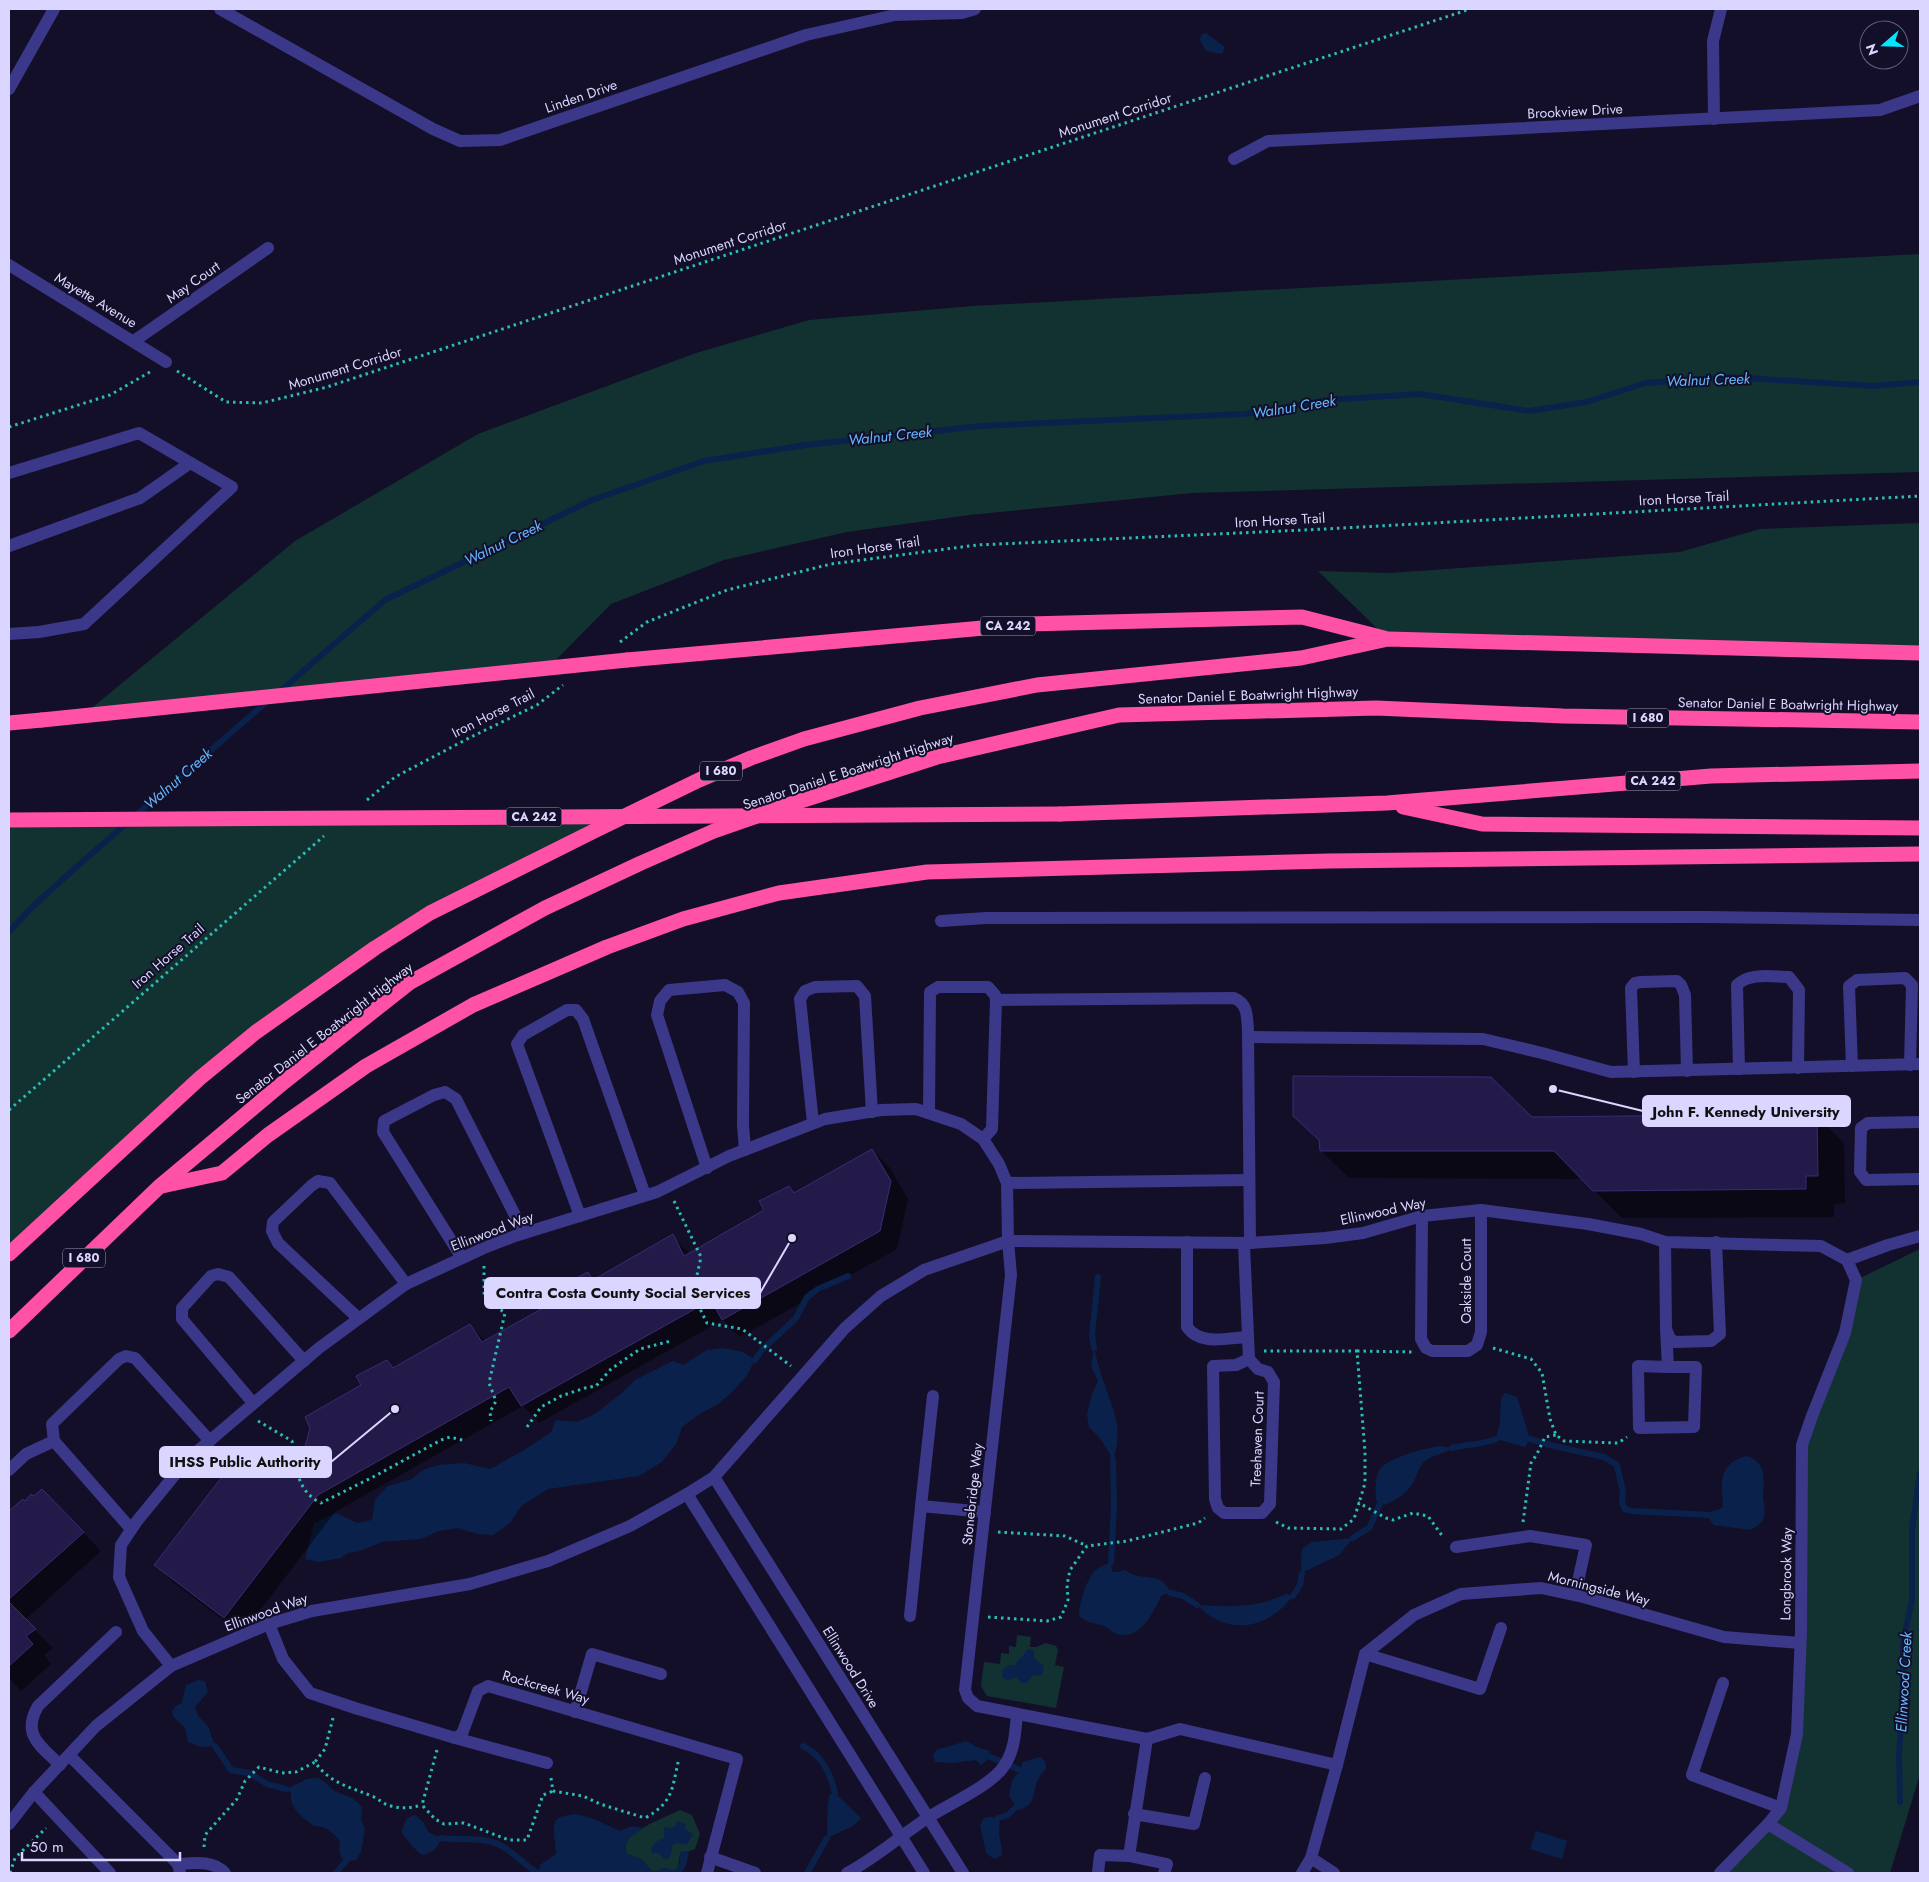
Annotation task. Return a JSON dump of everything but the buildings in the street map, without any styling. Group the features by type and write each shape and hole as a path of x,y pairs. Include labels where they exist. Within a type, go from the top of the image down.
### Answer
{"highway":[{"name":"CA 242","path":"9,723 627,660 1028,624 1302,617 1388,639"},
{"name":"Senator Daniel E Boatwright Highway","path":"9,1254 200,1078 256,1032 375,948 430,913 699,780 751,758 804,739 930,706 1037,685 1301,658 1388,639 1920,653"},
{"name":"Senator Daniel E Boatwright Highway","path":"9,1330 160,1186 284,1082 409,983 546,908 641,862 714,831 937,757 1119,715 1376,708 1563,716 1920,722"},
{"name":"CA 242","path":"9,820 1060,814 1387,803 1712,776 1920,771"},
{"path":"1387,803 1482,824 1920,828"},
{"path":"160,1186 222,1174 268,1135 366,1066 473,1005 607,947 666,925 779,892 927,872 1329,861 1920,854"}],"street":[{"path":"9,89 54,9"},
{"name":"Linden Drive","path":"220,9 433,129 460,140 500,140 806,35 895,15 962,13 975,9"},
{"path":"1714,119 1713,41 1721,9"},
{"name":"Brookview Drive","path":"1234,159 1268,141 1880,110 1920,96"},
{"name":"May Court","path":"134,340 268,248"},
{"name":"Mayette Avenue","path":"9,265 134,340 166,362"},
{"path":"9,473 139,434 232,487 84,624 39,632 9,634"},
{"path":"9,546 140,498 190,463"},
{"path":"941,921 986,918 1666,917 1920,920"},
{"path":"1739,1069 1738,984 1742,979 1751,977 1789,977 1799,990 1798,1068"},
{"path":"1248,1037 1483,1039 1611,1072 1915,1065 1912,985 1905,978 1857,980 1849,986 1852,1066"},
{"path":"1634,1072 1631,988 1635,983 1677,980 1682,985 1685,995 1687,1071"},
{"path":"707,1168 657,1015 660,1001 669,990 725,986 738,992 744,1003 742,1125 745,1150"},
{"path":"813,1123 800,999 805,991 816,987 857,986 865,996 872,1112"},
{"path":"930,1113 930,992 938,987 988,987 996,1000 992,1129 983,1139"},
{"path":"996,1000 1234,998 1239,1000 1246,1008 1249,1180 1247,1337 1249,1355 1236,1365 1213,1366 1215,1499 1218,1508 1224,1513 1262,1513"},
{"path":"580,1216 517,1044 522,1034 567,1010 576,1010 583,1019 645,1195"},
{"path":"462,1258 383,1132 384,1121 434,1095 445,1092 456,1099 524,1233"},
{"name":"Ellinwood Way","path":"171,1666 143,1631 119,1577 121,1545 131,1529 187,1460 304,1361 358,1318 406,1284 484,1248 524,1233 667,1187 745,1150 813,1123 825,1119 872,1112 916,1109 961,1124 983,1139 999,1164 1007,1183 1008,1240"},
{"path":"1920,1122 1868,1123 1861,1128 1860,1172 1866,1180 1920,1179"},
{"path":"1007,1183 1249,1180"},
{"path":"358,1318 278,1243 272,1232 273,1222 318,1181 330,1183 406,1284"},
{"name":"Ellinwood Way","path":"9,1824 34,1792 70,1756 96,1726 171,1666 269,1624 312,1610 470,1584 548,1561 630,1526 687,1494 714,1477 845,1328 881,1296 924,1270 1008,1240 1247,1243 1363,1233 1422,1216 1481,1210 1588,1224 1641,1234 1665,1242 1821,1246 1847,1260"},
{"name":"Oakside Court","path":"1477,1345 1481,1332 1481,1210"},
{"path":"1422,1216 1421,1338 1426,1348 1432,1351 1468,1351 1477,1345"},
{"path":"1847,1260 1920,1236"},
{"name":"Stonebridge Way","path":"1008,1240 1011,1275 965,1690 968,1698 977,1706 1147,1739 1180,1729 1338,1766"},
{"path":"1187,1242 1186,1327 1192,1334 1202,1338 1247,1337"},
{"path":"1665,1242 1668,1367"},
{"path":"1666,1329 1670,1339 1675,1342 1711,1341 1720,1334 1716,1242"},
{"name":"Longbrook Way","path":"1720,1873 1781,1808 1797,1734 1802,1445 1845,1333 1856,1280 1847,1260"},
{"path":"248,1407 182,1319 182,1308 211,1276 218,1274 229,1277 304,1361"},
{"name":"Treehaven Court","path":"1249,1355 1258,1369 1268,1372 1274,1382 1270,1504 1262,1513"},
{"path":"131,1529 54,1441 52,1424 118,1359 126,1356 134,1358 210,1440"},
{"path":"1638,1366 1668,1367 1696,1366 1694,1427 1639,1428 1638,1366"},
{"path":"910,1616 933,1396"},
{"path":"9,1470 26,1454 54,1441"},
{"name":"Ellinwood Drive","path":"714,1477 963,1873"},
{"path":"687,1494 924,1873"},
{"path":"921,1506 985,1512"},
{"path":"1456,1547 1530,1536 1586,1545 1575,1595"},
{"name":"Morningside Way","path":"1365,1654 1414,1615 1461,1594 1541,1588 1575,1595 1724,1637 1800,1643"},
{"path":"269,1624 283,1660 310,1693 455,1738 547,1763"},
{"path":"1302,1873 1310,1858 1338,1766 1365,1654 1480,1689 1501,1628"},
{"path":"60,1765 36,1741 31,1730 32,1717 38,1706 116,1632"},
{"path":"575,1712 592,1654 661,1674"},
{"path":"1723,1683 1692,1775 1781,1808"},
{"name":"Rockcreek Way","path":"455,1738 462,1734 478,1691 488,1686 737,1759 710,1858"},
{"path":"847,1873 928,1818 990,1780 1003,1768 1012,1751 1017,1715"},
{"path":"1129,1856 1133,1818 1147,1739"},
{"path":"70,1756 179,1869 203,1863 220,1868 225,1873"},
{"path":"1133,1818 1194,1824 1205,1778"},
{"path":"34,1792 110,1873"},
{"path":"1768,1824 1848,1873"},
{"path":"1098,1873 1100,1855 1129,1856 1166,1864 1164,1873"},
{"path":"707,1873 710,1858 755,1873"},
{"path":"1310,1858 1334,1873"}],"path":[{"name":"Monument Corridor","path":"166,362 183,376 226,402 262,403 327,387 1470,9"},
{"path":"9,427 110,395 166,362"},
{"name":"Iron Horse Trail","path":"617,644 647,622 726,590 831,564 977,545 1345,528 1920,496"},
{"name":"Iron Horse Trail","path":"360,806 395,777 537,705 565,684"},
{"name":"Iron Horse Trail","path":"9,1110 331,830"},
{"path":"667,1187 701,1257 694,1289 696,1303 707,1323 742,1329 804,1376"},
{"path":"484,1248 484,1297 505,1313 489,1384 496,1401 490,1412 491,1421"},
{"path":"527,1427 541,1407 561,1396 596,1386 611,1369 640,1349 671,1341"},
{"path":"1477,1345 1531,1359 1542,1374 1550,1419 1556,1435 1564,1441 1618,1443 1639,1428"},
{"path":"1249,1355 1357,1351 1409,1353 1426,1348"},
{"path":"1262,1513 1288,1528 1341,1529 1354,1519 1365,1482 1357,1351"},
{"path":"248,1407 292,1441 300,1484 311,1498 321,1503 441,1440 450,1437 466,1441"},
{"path":"1522,1537 1531,1462 1538,1454 1545,1437 1556,1435"},
{"path":"1359,1503 1393,1520 1413,1514 1428,1516 1440,1536 1456,1547"},
{"path":"983,1531 1065,1536 1088,1546 1102,1545 1198,1523 1218,1508"},
{"path":"973,1616 1047,1621 1062,1617 1068,1600 1067,1585 1070,1570 1088,1546"},
{"path":"203,1863 205,1835 237,1799 245,1781 259,1767 282,1773 296,1772 315,1762 325,1749 337,1702"},
{"path":"422,1805 442,1734"},
{"path":"422,1805 435,1820 444,1824 464,1823 509,1840 527,1840 543,1795 553,1791 582,1796 600,1804 645,1818 658,1811 669,1798 683,1743"},
{"path":"315,1762 334,1782 377,1798 388,1806 406,1809 422,1805"},
{"path":"547,1763 553,1791"},
{"path":"10,1873 15,1858 57,1817"}],"green space":[{"path":"1920,254 1920,472 1192,493 969,515 847,532 724,560 611,604 548,668 82,716 295,541 478,434 696,353 809,320 973,306"},
{"path":"1920,523 1920,653 1388,639 1318,571 1391,573 1680,552 1760,529"},
{"path":"612,816 430,913 256,1032 9,1254 9,820"},
{"path":"1920,1249 1920,1774 1890,1873 1720,1873 1781,1808 1797,1734 1802,1445 1856,1280"},
{"path":"1017,1635 1031,1637 1030,1647 1046,1643 1056,1646 1058,1650 1055,1665 1064,1667 1056,1708 987,1696 981,1686 984,1662 1000,1664 1001,1653 1009,1654 1009,1646 1016,1647"},
{"path":"680,1810 692,1815 700,1834 695,1849 680,1853 678,1868 673,1871 665,1868 653,1872 641,1859 627,1854 626,1844 633,1834"}],"water":[{"path":"1206,33 1225,47 1222,54 1206,51 1200,40 1201,35"},
{"path":"723,1348 743,1352 755,1360 746,1377 717,1405 698,1415 682,1427 676,1444 662,1462 639,1476 548,1489 521,1506 510,1523 493,1535 477,1534 458,1528 439,1531 421,1539 382,1542 360,1551 348,1553 341,1558 319,1562 305,1559 314,1523 336,1513 357,1523 372,1520 375,1499 388,1486 412,1479 423,1470 438,1465 464,1463 490,1469 526,1449 551,1432 556,1420 577,1422 595,1414 635,1380 673,1361 683,1365 707,1350"},
{"path":"1094,1348 1117,1425 1117,1448 1113,1459 1100,1438 1089,1427 1087,1415 1091,1397 1098,1381 1091,1366"},
{"path":"1505,1393 1517,1397 1530,1439 1525,1447 1496,1439 1500,1423 1501,1399"},
{"path":"1442,1446 1452,1448 1424,1462 1413,1483 1397,1499 1385,1505 1376,1500 1377,1476 1384,1465 1408,1454"},
{"path":"1746,1456 1758,1462 1763,1471 1765,1511 1762,1521 1750,1530 1714,1525 1709,1515 1712,1511 1723,1507 1723,1475 1730,1464"},
{"path":"1353,1538 1339,1555 1302,1573 1302,1549 1312,1542"},
{"path":"1111,1562 1112,1572 1125,1570 1138,1576 1156,1578 1166,1585 1171,1593 1162,1595 1150,1617 1139,1630 1132,1634 1115,1633 1104,1626 1079,1616 1082,1598 1090,1578 1098,1569"},
{"path":"1286,1594 1293,1596 1283,1607 1259,1622 1246,1625 1234,1625 1221,1621 1209,1615 1197,1605 1242,1606 1275,1599"},
{"path":"1027,1649 1034,1650 1036,1659 1044,1665 1042,1675 1032,1676 1027,1683 1021,1683 1016,1677 1008,1681 1002,1677 1003,1669 1009,1665 1015,1665"},
{"path":"198,1680 205,1681 208,1692 195,1707 198,1716 208,1726 215,1746 201,1747 188,1742 185,1728 173,1716 172,1711 182,1703 186,1685"},
{"path":"966,1741 990,1751 986,1761 981,1765 976,1760 953,1763 935,1762 933,1756 936,1750"},
{"path":"1040,1757 1045,1761 1046,1768 1037,1783 1032,1801 1019,1810 1009,1796 1012,1781 1023,1762"},
{"path":"316,1778 322,1780 335,1791 352,1798 362,1807 361,1820 365,1829 361,1852 356,1860 346,1861 341,1857 340,1841 332,1832 326,1828 314,1826 294,1808 291,1793 286,1789 307,1779"},
{"path":"835,1793 861,1818 853,1826 827,1838 829,1799 830,1794"},
{"path":"573,1814 591,1818 619,1831 632,1826 644,1828 629,1838 625,1849 627,1854 641,1859 653,1872 665,1868 674,1871 679,1865 680,1852 689,1851 686,1866 681,1873 539,1873 540,1865 556,1854 555,1821 560,1817"},
{"path":"415,1815 424,1823 428,1832 441,1838 434,1850 422,1855 402,1833 405,1821"},
{"path":"984,1818 998,1818 1000,1823 1002,1855 994,1859 986,1853 980,1825"},
{"path":"677,1821 686,1824 685,1829 693,1834 687,1845 677,1843 673,1845 670,1857 666,1860 658,1853 652,1853 651,1850 655,1842 664,1838 664,1827 671,1828 675,1826"},
{"path":"1536,1831 1567,1841 1562,1859 1530,1849"}],"waterway":[{"name":"Walnut Creek","path":"278,693 385,600 592,500 704,461 806,445 980,426 1244,414 1328,400 1420,394 1529,411 1587,402 1645,383 1730,377 1873,386 1920,382"},
{"name":"Walnut Creek","path":"9,932 30,909 82,862 270,699"},
{"path":"755,1360 762,1350 796,1318 807,1297 818,1289 848,1276"},
{"path":"1094,1348 1092,1335 1098,1277"},
{"path":"1452,1448 1496,1439"},
{"path":"1530,1439 1604,1457 1617,1465 1623,1492 1622,1502 1625,1509 1709,1515"},
{"path":"1111,1562 1114,1507 1113,1459"},
{"name":"Ellinwood Creek","path":"1900,1802 1899,1754 1903,1695 1903,1643 1912,1600 1912,1529 1920,1473"},
{"path":"1353,1538 1370,1527 1380,1503"},
{"path":"1293,1596 1300,1585 1302,1573"},
{"path":"1171,1593 1183,1596 1197,1605"},
{"path":"215,1746 231,1770 249,1773 267,1784 286,1789"},
{"path":"803,1746 815,1754 824,1765 831,1778 835,1793"},
{"path":"988,1756 1020,1770"},
{"path":"998,1818 1008,1815 1016,1807"},
{"path":"441,1838 483,1840 496,1843 538,1873"},
{"path":"807,1873 827,1838"},
{"path":"336,1873 346,1861"}],"place":[{"name":"John F. Kennedy University","path":"1553,1089"},
{"name":"Contra Costa County Social Services","path":"792,1238"},
{"name":"IHSS Public Authority","path":"395,1409"}]}
